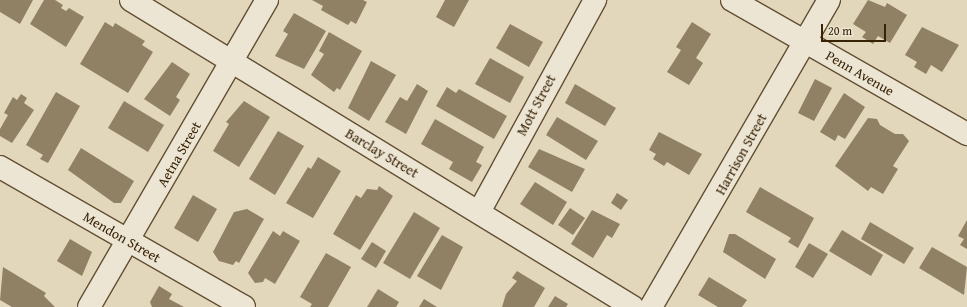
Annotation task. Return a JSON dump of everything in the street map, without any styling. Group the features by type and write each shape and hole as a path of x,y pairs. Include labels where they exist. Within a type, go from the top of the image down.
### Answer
{"street":[{"name":"Barclay Street","path":"131,0 633,307"},
{"name":"Aetna Street","path":"89,307 267,0"},
{"name":"Mott Street","path":"479,212 595,0"},
{"name":"Penn Avenue","path":"732,0 967,134"},
{"name":"Harrison Street","path":"651,307 829,0"},
{"name":"Mendon Street","path":"0,167 244,307"}],"building":[{"path":"0,0 33,0 20,24 0,12"},
{"path":"44,0 55,0 63,5 61,8 66,11 69,8 84,17 66,47 30,24"},
{"path":"312,0 363,0 367,2 356,24 351,21 348,25 321,10 323,6"},
{"path":"445,0 469,0 454,27 436,17"},
{"path":"868,0 885,7 887,3 907,15 890,43 878,36 873,44 862,37 866,32 853,24"},
{"path":"294,13 326,31 304,69 275,56 288,34 283,31"},
{"path":"105,22 113,27 115,23 145,41 142,45 153,52 128,93 80,64"},
{"path":"692,22 711,34 696,58 703,63 689,85 667,72 681,50 676,47"},
{"path":"510,24 543,42 529,67 496,48"},
{"path":"922,27 959,45 942,72 931,65 926,74 914,67 917,62 905,55"},
{"path":"329,32 362,51 340,90 337,88 334,92 311,75 324,54 319,51"},
{"path":"490,58 524,77 510,103 475,84"},
{"path":"371,61 396,75 369,121 348,108"},
{"path":"172,62 190,74 176,97 180,100 170,116 144,99"},
{"path":"815,79 832,88 814,121 798,113"},
{"path":"417,84 428,91 406,134 385,122 400,97 407,101"},
{"path":"575,84 616,108 605,126 565,103"},
{"path":"447,87 456,93 459,89 507,116 494,139 436,106"},
{"path":"56,92 80,106 48,163 40,159 43,155 26,145"},
{"path":"844,93 865,107 845,139 838,135 835,141 820,132"},
{"path":"21,94 27,98 24,103 34,110 12,143 0,136 0,129 8,115 4,113 13,97 17,100"},
{"path":"124,101 164,125 148,152 108,128"},
{"path":"244,101 270,117 239,167 213,151 229,124 226,122"},
{"path":"557,117 598,141 586,160 546,135"},
{"path":"868,118 877,119 880,125 895,134 903,134 909,141 893,166 898,169 883,194 871,187 868,191 835,166"},
{"path":"435,119 484,147 476,162 482,165 472,182 449,169 453,162 421,144"},
{"path":"278,131 304,146 275,195 249,179"},
{"path":"659,132 702,154 689,175 667,162 664,166 653,159 656,154 649,150"},
{"path":"81,148 134,181 121,203 114,203 68,170"},
{"path":"539,149 585,169 572,192 528,167"},
{"path":"318,157 341,171 313,218 286,203 308,167 311,169"},
{"path":"535,182 567,202 553,225 520,204"},
{"path":"379,186 393,196 360,250 333,234 356,195 361,198 367,189 377,190"},
{"path":"760,187 814,218 798,248 788,242 791,238 746,212"},
{"path":"617,193 628,200 621,210 611,203"},
{"path":"193,195 217,209 198,242 174,228"},
{"path":"570,208 585,218 573,235 558,225"},
{"path":"247,209 264,219 239,263 236,261 233,265 219,261 213,252 234,212"},
{"path":"592,210 620,224 612,238 607,235 593,258 571,244"},
{"path":"414,212 440,228 410,279 383,263"},
{"path":"967,220 967,249 960,245 964,239 958,236"},
{"path":"870,222 914,248 904,264 861,239"},
{"path":"842,230 883,255 871,276 829,251"},
{"path":"273,231 280,236 283,231 300,241 275,284 265,278 263,282 255,283 248,273"},
{"path":"729,234 735,234 776,259 765,279 723,252"},
{"path":"442,235 463,247 441,290 417,276"},
{"path":"70,239 92,252 82,276 57,261"},
{"path":"372,242 386,251 376,268 361,259"},
{"path":"809,243 828,254 813,278 795,267"},
{"path":"932,247 967,267 964,295 919,268"},
{"path":"326,253 351,267 328,307 310,307 312,304 300,297"},
{"path":"3,267 46,293 44,296 55,307 12,307 0,300"},
{"path":"517,271 545,288 534,307 502,307 506,294 517,281 512,278"},
{"path":"709,277 747,300 742,307 718,307 698,295"},
{"path":"159,286 172,294 169,299 184,307 152,307 150,302"},
{"path":"378,289 399,302 396,307 367,307"},
{"path":"555,296 568,304 566,307 548,307"},
{"path":"424,299 437,307 419,307"}]}
